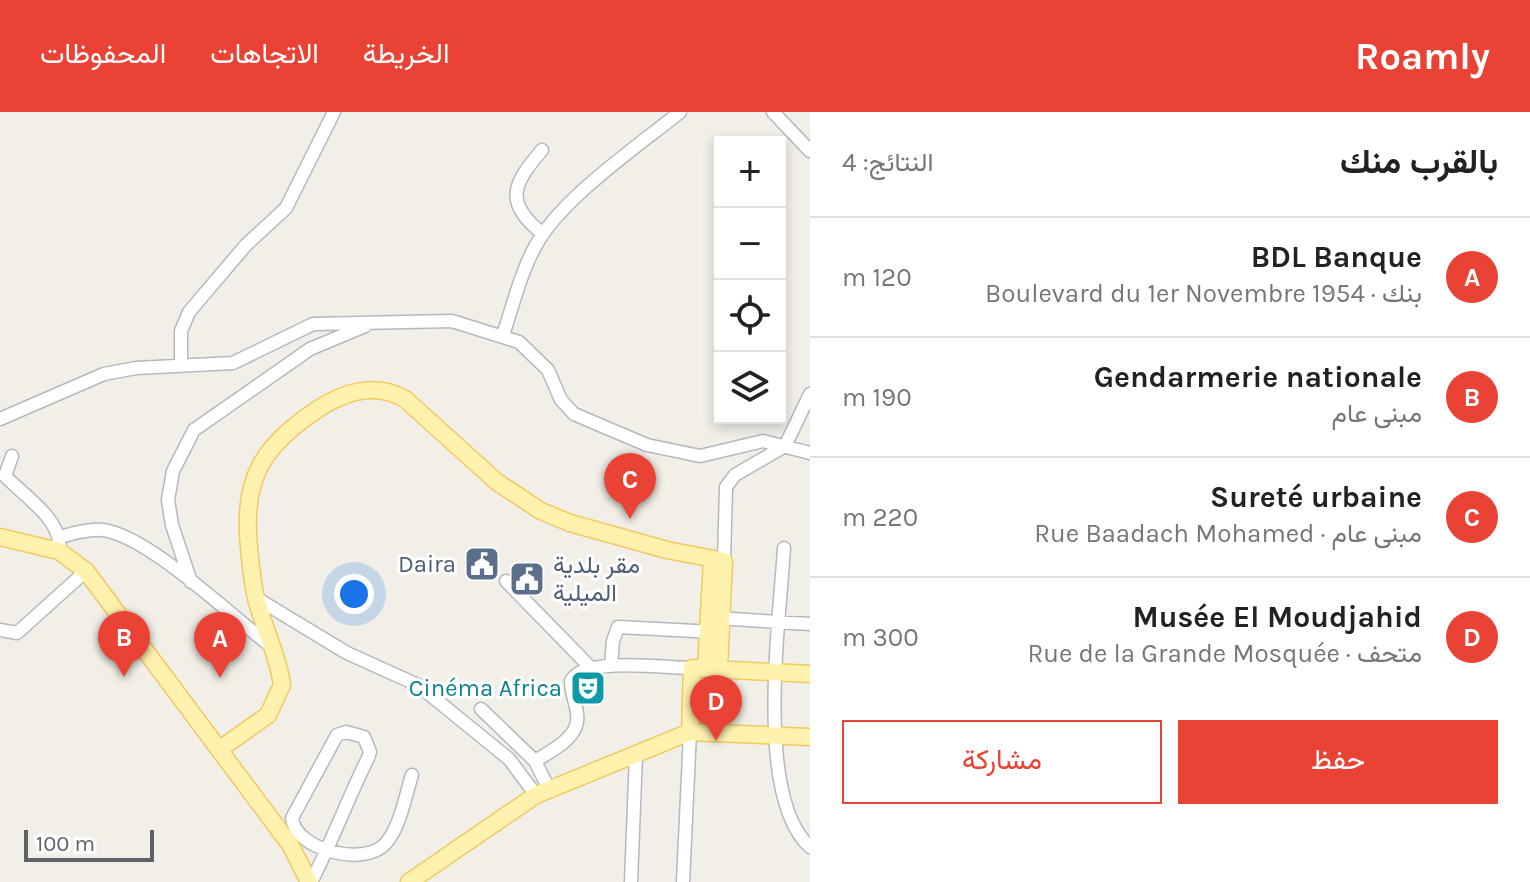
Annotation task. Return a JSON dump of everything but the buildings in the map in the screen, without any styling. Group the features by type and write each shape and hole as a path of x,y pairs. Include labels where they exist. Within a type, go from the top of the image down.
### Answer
{"main road":[{"path":"220,749 268,715 277,702 282,685 256,598 246,506 261,462 278,440 301,420 337,399 366,390 388,391 405,399 497,482 541,511 570,523 718,561 716,625 690,732"},
{"path":"0,537 59,544 86,571 220,749 312,879"},
{"path":"706,668 810,674"},
{"path":"409,882 543,792 690,732 810,737"}],"street":[{"path":"181,366 181,331 189,312 246,245 286,208 334,112"},
{"path":"503,335 526,267 543,234 565,208 680,112"},
{"path":"773,112 810,151"},
{"path":"542,150 520,178 515,193 524,216 543,234"},
{"path":"0,419 104,374 233,363 303,327 452,321 519,342 536,356 574,414 647,445 700,456 723,453 755,441 810,453"},
{"path":"191,582 172,525 168,500 173,471 194,430 310,349 368,325"},
{"path":"718,561 726,487 735,475 785,446 810,394"},
{"path":"12,456 2,476 43,514 59,544 87,530 113,533 191,582 272,647"},
{"path":"784,548 775,765 795,826 810,847"},
{"path":"0,630 17,633 86,571"},
{"path":"506,581 589,666"},
{"path":"256,598 347,653 418,685 509,759 543,792"},
{"path":"611,666 613,641 618,627 810,624"},
{"path":"535,761 568,739 574,730 578,717 571,681 577,672 589,666 706,668"},
{"path":"481,709 535,761 543,792"},
{"path":"683,882 690,732"},
{"path":"312,879 325,852 370,752 369,742 353,734 342,733 333,740 292,818 296,829 325,852 366,854 384,846 412,775"},
{"path":"631,882 636,754"}],"place":[{"name":"Sureté urbaine","path":"630,519"},
{"name":"Daira","path":"482,564"},
{"name":"مقر بلدية الميلية","path":"527,579"},
{"name":"Gendarmerie nationale","path":"124,677"},
{"name":"BDL Banque","path":"220,678"},
{"name":"Cinéma Africa","path":"588,688"},
{"name":"Musée El Moudjahid","path":"716,741"}]}
